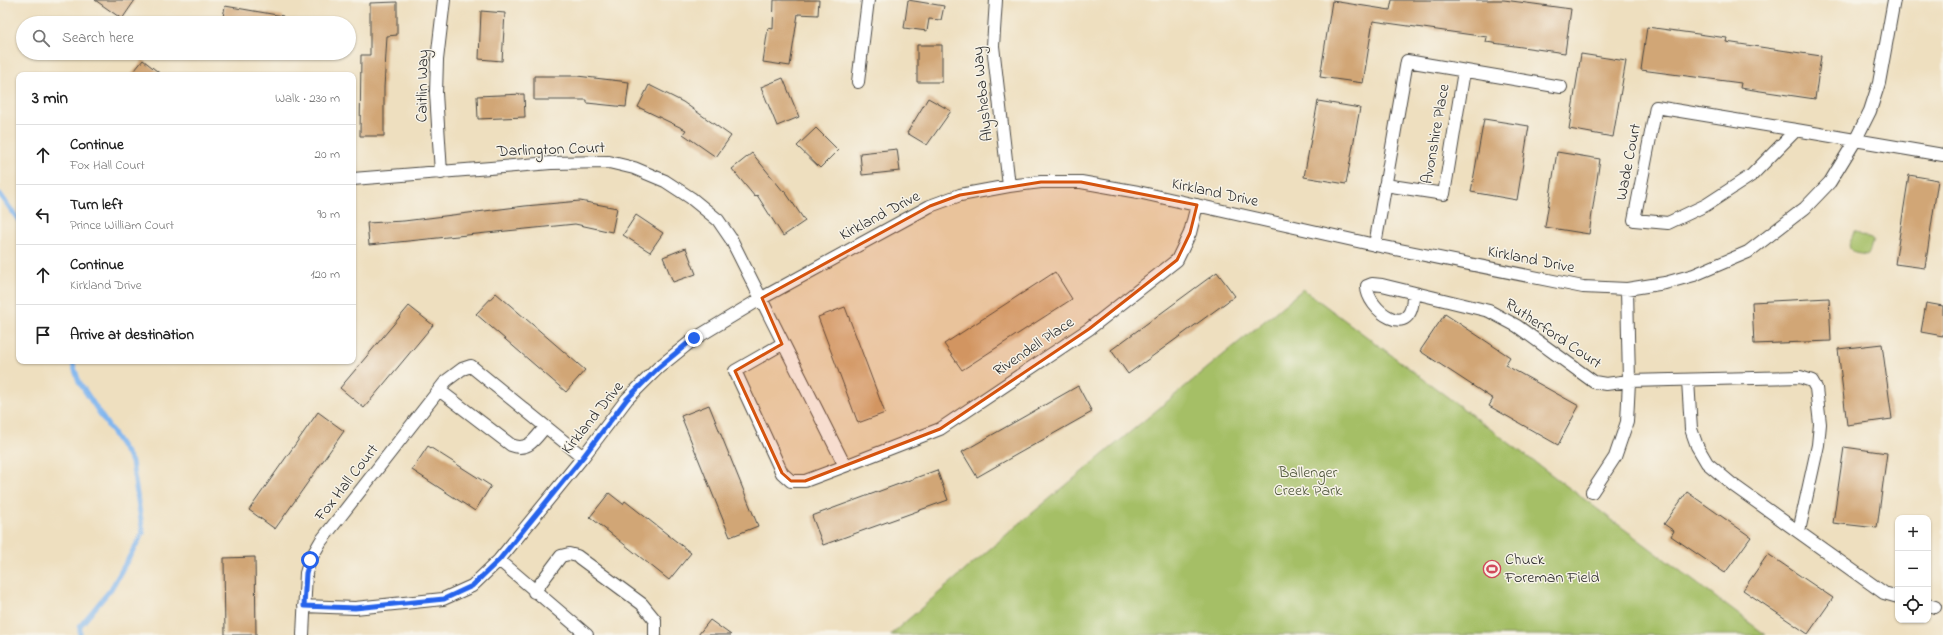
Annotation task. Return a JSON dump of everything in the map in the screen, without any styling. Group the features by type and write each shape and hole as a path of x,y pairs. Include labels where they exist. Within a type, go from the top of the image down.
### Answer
{"street":[{"name":"Caitlin Way","path":"441,172 436,93 437,60 444,0"},
{"path":"858,82 868,0"},
{"name":"Alysheba Way","path":"996,0 993,46 1009,186"},
{"name":"Kirkland Drive","path":"304,606 355,608 444,599 472,586 499,560 583,457 627,399 658,368 694,338 762,298 930,206 960,195 1041,182 1081,182 1198,205 1374,245 1583,287 1627,288 1665,283 1694,275 1748,252 1805,208 1830,182 1855,141 1870,111 1879,83 1894,0"},
{"name":"Avonshire Place","path":"1374,245 1406,61 1561,87"},
{"name":"Avonshire Place","path":"1385,184 1444,194 1464,71"},
{"name":"Wade Court","path":"1796,130 1752,176 1706,205 1668,223 1634,220 1656,107 1796,130 1855,141 1943,155"},
{"name":"Darlington Court","path":"356,179 579,161 609,162 634,168 664,181 691,198 718,220 731,239 762,298"},
{"name":"Rivendell Place","path":"782,344 735,371 782,473 792,481 805,481 940,430 1089,329 1177,260 1190,233 1198,205"},
{"path":"1592,492 1615,457 1627,422 1629,381 1627,288"},
{"name":"Rutherford Court","path":"1413,293 1489,311 1517,326 1594,382 1606,384 1629,381 1800,377 1812,381 1816,388 1820,424 1819,438 1799,531"},
{"path":"762,298 782,344 845,466"},
{"name":"Fox Hall Court","path":"304,635 306,573 310,560 321,542 446,381 462,369 471,366 583,457"},
{"path":"1688,380 1691,430 1696,446 1708,463 1733,485 1884,593 1895,596"},
{"path":"439,390 510,445 517,448 524,448 531,444 545,427"},
{"path":"534,592 561,556 569,554 577,556 642,604 655,620 655,635"},
{"path":"499,560 534,592 587,635"}],"highlighted area":[{"path":"1041,182 1081,182 1197,205 1190,233 1177,260 1089,329 940,429 805,481 791,481 782,473 735,371 782,344 762,298 930,206 960,195"}],"green space":[{"path":"1854,232 1873,240 1869,253 1866,255 1856,253 1850,249 1849,244"},
{"name":"Ballenger Creek Park","path":"1303,289 1766,635 890,635 1013,529"}],"building":[{"path":"95,0 135,0 124,16 118,16"},
{"path":"774,0 819,0 818,15 798,14 790,66 763,62 768,28 773,29"},
{"path":"908,0 944,6 941,20 929,19 927,31 904,28"},
{"path":"1392,0 1504,0 1571,9 1565,53 1486,42 1487,37 1373,21 1363,83 1320,77 1332,1 1390,10"},
{"path":"397,2 397,35 387,36 384,88 384,136 360,136 361,55 370,55 370,3"},
{"path":"225,6 283,16 223,16"},
{"path":"481,11 505,13 502,61 479,59"},
{"path":"1647,27 1727,38 1726,42 1821,56 1815,99 1740,88 1741,83 1641,70"},
{"path":"917,45 942,45 942,82 917,82"},
{"path":"1581,54 1626,61 1613,137 1569,129"},
{"path":"143,60 158,72 133,72"},
{"path":"534,76 577,76 629,82 626,107 587,103 587,100 534,100"},
{"path":"783,78 799,117 777,126 761,87"},
{"path":"649,85 683,102 731,136 716,157 683,134 686,130 638,107"},
{"path":"524,94 525,117 478,119 477,96"},
{"path":"928,98 951,111 927,145 907,133"},
{"path":"1318,101 1360,108 1346,184 1304,177"},
{"path":"1484,119 1529,126 1517,200 1471,192"},
{"path":"816,128 838,150 820,168 797,146"},
{"path":"897,149 900,171 862,175 860,153"},
{"path":"1557,152 1600,159 1589,234 1545,227"},
{"path":"752,153 783,191 784,190 805,221 783,236 757,195 755,197 732,169"},
{"path":"1909,175 1938,180 1925,268 1895,264"},
{"path":"580,201 617,208 612,232 575,224 369,245 367,223 404,221 525,206"},
{"path":"636,215 663,233 650,252 623,235"},
{"path":"686,248 696,274 673,282 663,257"},
{"path":"1055,272 1072,299 962,370 944,344"},
{"path":"1217,272 1235,296 1128,374 1111,350"},
{"path":"496,293 585,370 566,392 476,314"},
{"path":"1829,298 1831,341 1754,344 1752,302"},
{"path":"1926,303 1943,306 1943,336 1921,332"},
{"path":"409,306 433,325 364,408 340,388"},
{"path":"845,307 885,413 858,423 818,317"},
{"path":"1445,314 1510,357 1505,365 1579,406 1558,445 1489,406 1493,399 1420,351"},
{"path":"1882,344 1892,419 1847,425 1838,349"},
{"path":"1078,386 1092,412 977,477 962,452"},
{"path":"709,405 758,526 730,537 681,416"},
{"path":"318,412 344,431 275,529 249,510"},
{"path":"428,446 491,486 475,511 412,470"},
{"path":"1844,447 1887,453 1877,528 1833,523"},
{"path":"937,470 948,500 823,545 812,516"},
{"path":"1687,492 1751,537 1725,573 1671,536 1674,531 1664,524"},
{"path":"609,493 623,504 625,501 691,553 669,580 590,517"},
{"path":"1768,554 1833,598 1808,634 1743,590"},
{"path":"255,557 256,635 225,635 224,558"},
{"path":"710,620 731,635 698,635"}],"waterway":[{"path":"0,194 16,217"},
{"path":"73,364 79,382 132,462 143,533 111,589 80,626 80,635"}],"place":[{"name":"Chuck Foreman Field","path":"1492,569"}],"route":[{"path":"310,560 306,573 304,606 355,608 444,599 472,586 499,560 583,457 627,399 658,368 694,338"}]}
